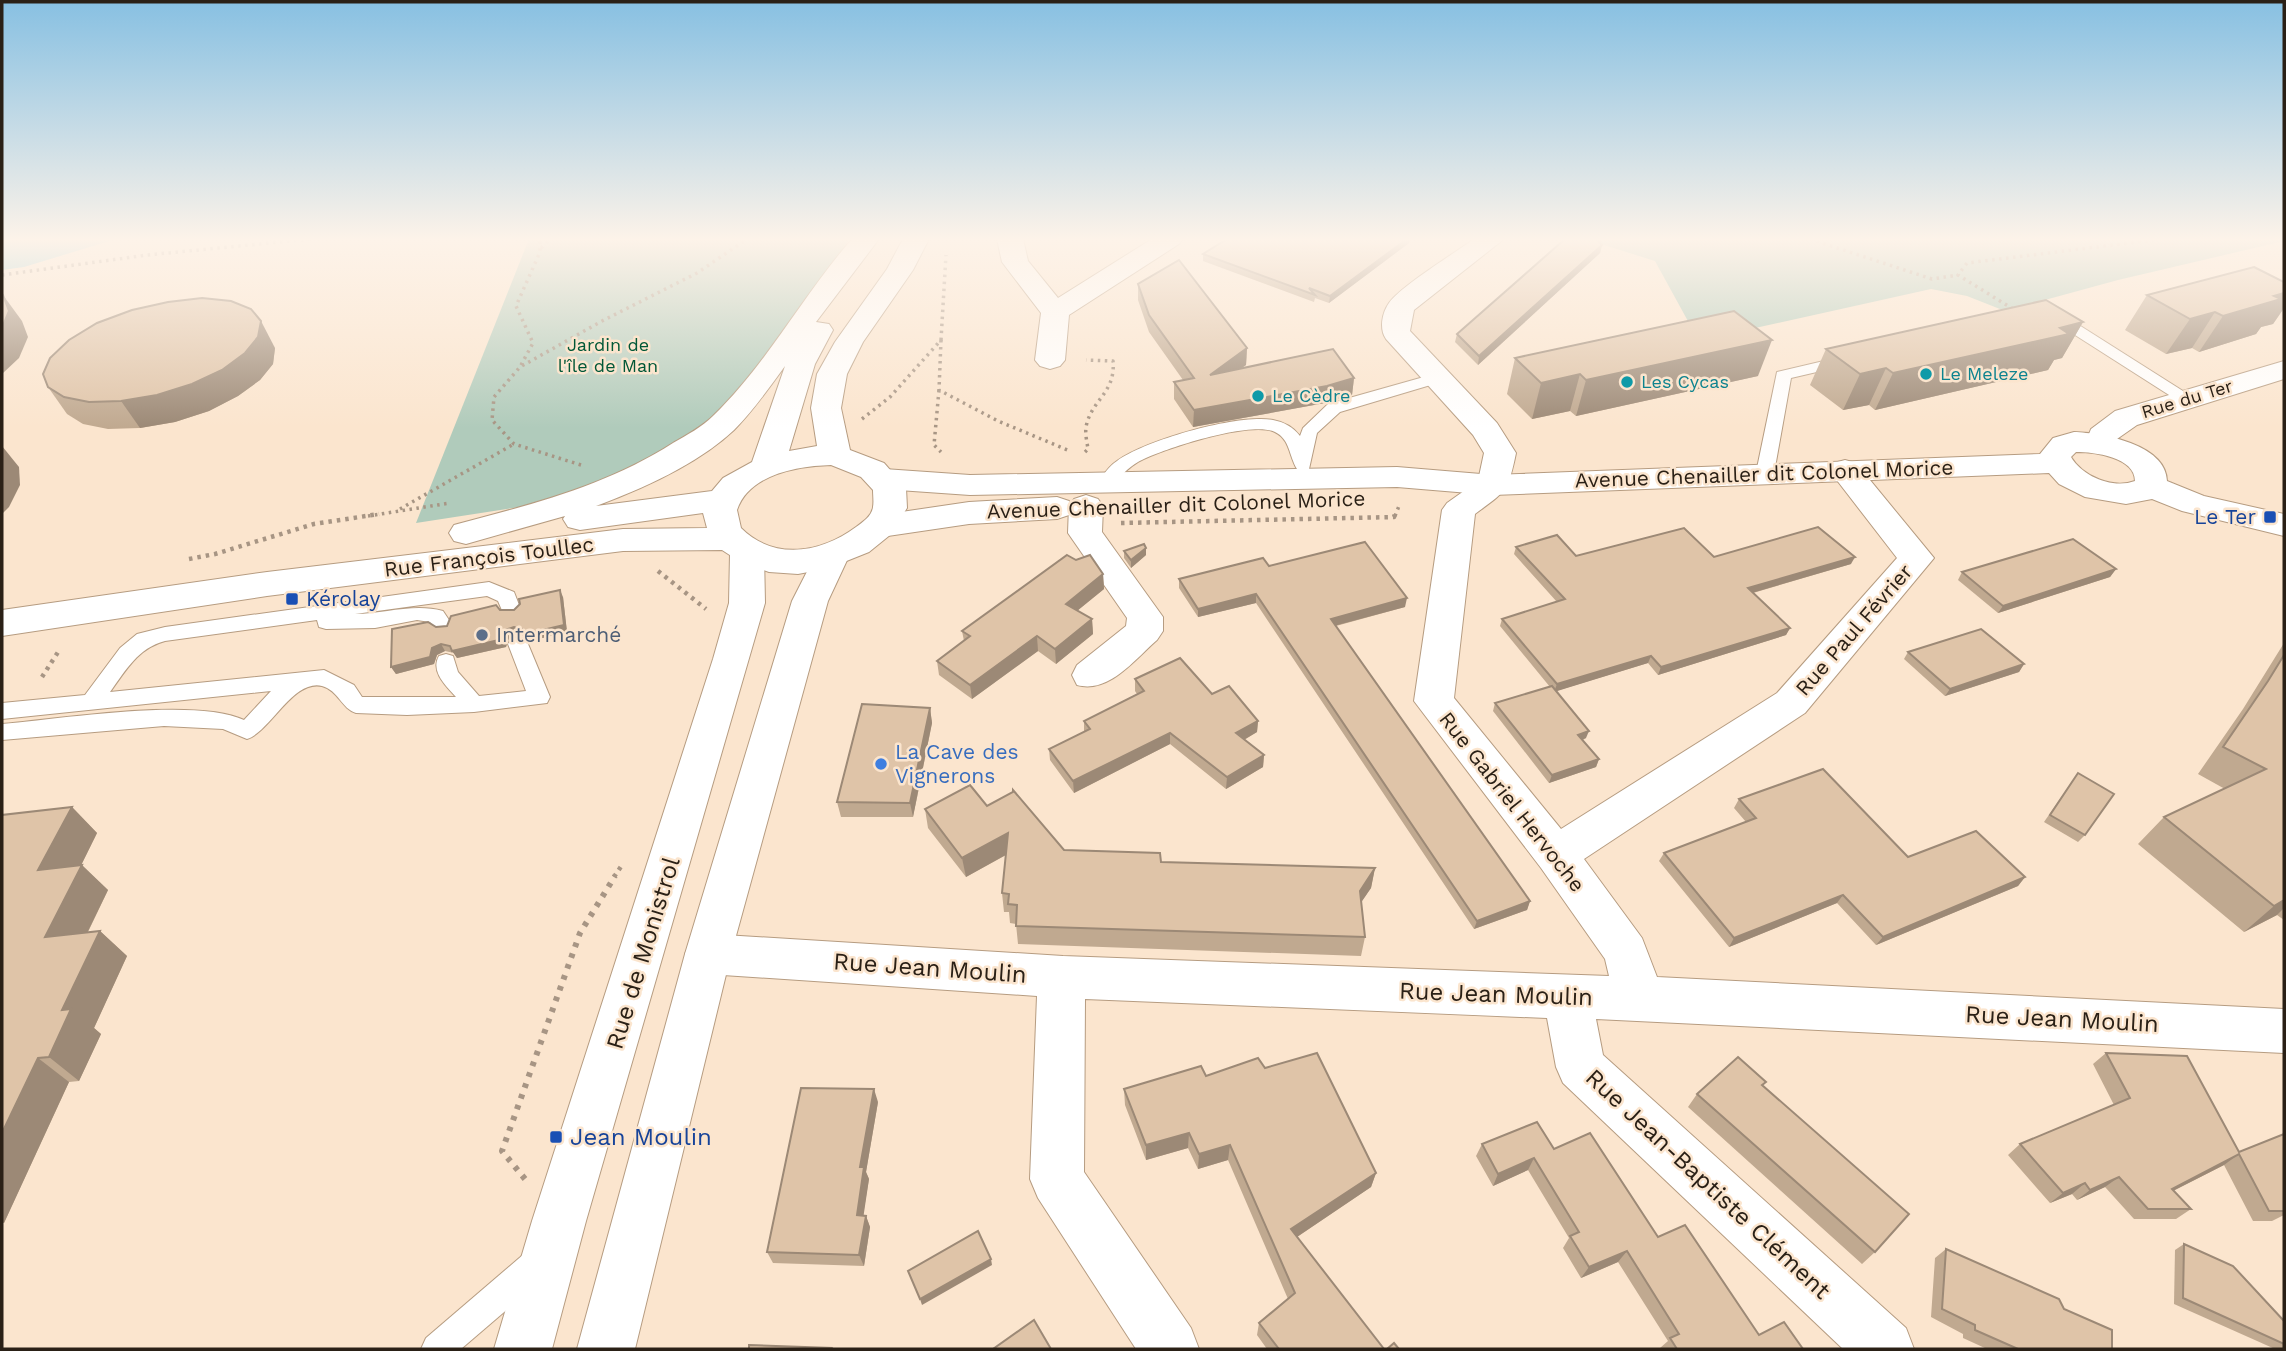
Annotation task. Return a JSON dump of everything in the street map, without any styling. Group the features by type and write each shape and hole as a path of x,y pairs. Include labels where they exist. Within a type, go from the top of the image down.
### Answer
{"street":[{"path":"463,517 568,505 619,488 669,461 725,422 817,302"},
{"path":"766,467 778,441 792,380 806,349 840,302"},
{"path":"833,446 766,467 735,485 724,500 720,524 738,547 774,561 804,561 831,556 862,542 881,526 891,507 891,489 867,466 833,446 826,408 832,374 849,342 877,302"},
{"path":"1047,302 1055,312 1050,360"},
{"path":"1055,312 1071,302"},
{"path":"1406,302 1401,306 1396,320 1396,333 1486,430 1500,453 1481,484"},
{"name":"Rue du Ter","path":"2101,444 2102,436 2126,418 2284,370"},
{"path":"2064,444 2101,444 2130,454 2142,463 2150,471 2153,479 2151,486 2134,494 2105,491 2075,479 2057,463 2055,456 2064,444"},
{"name":"Avenue Chenailler dit Colonel Morice","path":"884,480 1097,494 1405,495 1481,484 2057,463"},
{"name":"Rue Paul Février","path":"1556,855 1791,703 1916,558 1845,470"},
{"name":"Avenue Chenailler dit Colonel Morice","path":"881,526 1097,494 1306,472 1481,484"},
{"name":"Rue Gabriel Hervoche","path":"1481,484 1459,510 1434,701 1556,855 1626,952 1639,998"},
{"path":"2151,486 2194,505 2284,525"},
{"path":"1091,675 1144,631 1146,626 1145,617 1085,533 1097,494"},
{"name":"Rue François Toullec","path":"2,604 463,517 724,500"},
{"name":"Rue François Toullec","path":"2,623 267,584 638,539 738,547"},
{"name":"Rue de Monistrol","path":"523,1349 554,1237 732,659 747,603 738,547"},
{"path":"606,1349 708,954 810,601 831,556"},
{"name":"Rue Jean Moulin","path":"708,954 1063,976 1567,998 1639,998 2284,1031"},
{"path":"1063,976 1059,1015 1057,1179 1170,1349"},
{"name":"Rue Jean-Baptiste Clément","path":"1567,998 1581,1067 1885,1349"}],"lane":[{"path":"2033,321 2057,316 2186,398"},
{"path":"1765,473 1777,370 1862,358"},
{"path":"1306,472 1309,432 1334,408 1438,379"},
{"path":"1097,494 1122,464 1151,449 1238,427 1272,425 1287,433 1297,441 1306,472"},
{"path":"92,701 127,653 144,639 165,634 489,589 507,597 511,610"},
{"path":"259,622 375,621 417,612 436,616 443,626"},
{"path":"2,711 324,678 346,690 356,705 407,707 539,697 519,644"},
{"path":"446,661 448,674 474,704"},
{"path":"2,732 163,718 226,721 247,731 278,696 305,680"},
{"path":"437,1349 554,1237"}],"path":[{"path":"518,302 516,306 533,343 520,367 494,397 492,420 514,444 606,473 619,488"},
{"path":"520,367 640,302"},
{"path":"833,446 883,403 941,340 944,302"},
{"path":"2002,302 2033,321"},
{"path":"1050,360 1113,360 1113,383 1091,414 1086,428 1088,449 1082,455"},
{"path":"397,511 514,444"},
{"path":"176,561 215,554 314,524 397,511 463,517"},
{"path":"638,539 640,558 712,613"},
{"path":"36,687 66,641"},
{"path":"554,1237 502,1151 580,933 626,859"}],"green space":[{"name":"Jardin de l'île de Man","path":"504,302 804,302 723,414 649,466 545,503 416,523"},
{"path":"1678,302 1872,302 1746,330 1689,323"},
{"path":"1982,302 2038,302 2005,311"}],"building":[{"path":"2,302 6,302 9,311 2,328"},
{"path":"168,302 234,302 251,309 261,321 258,337 245,353 222,370 192,384 157,395 121,401 89,402 64,397 48,387 43,374 50,358 69,340 97,323 132,310"},
{"path":"1144,302 1211,302 1247,348 1210,375 1333,349 1354,378 1327,386 1194,410 1174,382 1194,378 1149,315"},
{"path":"1493,302 1539,302 1479,356 1457,334"},
{"path":"2037,302 2049,302 2083,322 2060,328 2069,334 1893,373 1886,368 1860,374 1826,349"},
{"path":"2160,302 2271,302 2223,316 2215,312 2190,319"},
{"path":"1734,311 1772,340 1586,380 1580,374 1541,383 1515,358"},
{"path":"1818,527 1855,557 1748,588 1790,628 1661,667 1651,656 1557,684 1502,619 1565,599 1516,547 1557,535 1576,556 1684,528 1714,557"},
{"path":"2073,539 2116,569 2003,606 1962,572"},
{"path":"1365,542 1407,598 1331,619 1530,901 1477,921 1256,594 1198,609 1179,579 1263,558 1269,566"},
{"path":"1144,544 1146,548 1131,560 1124,551"},
{"path":"1067,555 1076,560 1090,555 1103,574 1066,604 1092,619 1055,649 1037,636 970,685 937,661 970,636 962,631"},
{"name":"Intermarché","path":"560,590 564,625 526,634 522,629 514,627 505,630 503,639 452,651 450,646 441,644 432,648 430,657 391,667 392,629 428,622 436,627 447,626 451,616 496,605 500,610 514,610 520,604 519,599"},
{"path":"1981,629 2024,664 1950,689 1908,652"},
{"path":"2284,655 2284,900 2274,906 2164,817 2266,769 2223,747"},
{"path":"1180,658 1212,694 1229,686 1258,721 1236,733 1264,755 1227,777 1170,733 1073,781 1049,749 1090,729 1084,721 1144,691 1135,679"},
{"path":"1552,686 1589,731 1578,735 1599,759 1552,775 1495,703"},
{"path":"862,704 930,708 910,803 837,802"},
{"path":"1823,769 1908,857 1976,831 2025,877 1883,937 1843,895 1734,938 1664,853 1756,818 1739,799"},
{"path":"2078,773 2114,794 2085,835 2050,815"},
{"path":"970,785 987,806 1013,790 1064,850 1160,853 1161,862 1375,868 1360,891 1365,937 1016,926 1017,905 1008,904 1009,894 1002,893 1008,833 962,858 925,809"},
{"path":"72,807 38,870 82,865 45,937 100,931 62,1010 71,1009 49,1057 38,1058 2,1133 2,815"},
{"path":"1317,1053 1376,1173 1291,1229 1384,1349 1279,1349 1259,1323 1295,1293 1230,1145 1199,1154 1189,1133 1146,1145 1124,1089 1201,1066 1206,1076 1258,1058 1265,1068"},
{"path":"2106,1053 2187,1056 2239,1152 2284,1134 2284,1211 2269,1211 2239,1154 2172,1189 2191,1209 2148,1209 2119,1177 2090,1190 2085,1183 2063,1193 2020,1144 2130,1098"},
{"path":"1738,1057 1766,1082 1762,1085 1909,1214 1875,1252 1697,1094"},
{"path":"801,1088 874,1089 860,1167 864,1167 857,1215 866,1216 859,1255 767,1252"},
{"path":"1537,1122 1554,1149 1590,1133 1658,1237 1685,1225 1759,1335 1784,1322 1803,1349 1677,1349 1670,1338 1679,1334 1627,1251 1589,1267 1570,1236 1579,1232 1534,1158 1498,1174 1482,1144"},
{"path":"978,1231 991,1259 920,1299 908,1271"},
{"path":"2184,1244 2233,1266 2284,1321 2284,1344 2183,1298"},
{"path":"1946,1249 2059,1299 2064,1309 2112,1330 2112,1349 2018,1349 1975,1330 1975,1325 1942,1309"},
{"path":"1034,1320 1051,1349 993,1349"},
{"path":"1394,1343 1399,1349 1387,1349"},
{"path":"749,1345 831,1348 749,1349"}],"place":[{"name":"Le Meleze","path":"1926,374"},
{"name":"Les Cycas","path":"1627,382"},
{"name":"Le Cèdre","path":"1258,396"},
{"name":"Le Ter","path":"2270,517"},
{"name":"Kérolay","path":"292,599"},
{"name":"Intermarché","path":"482,635"},
{"name":"La Cave des Vignerons","path":"881,764"},
{"name":"Jean Moulin","path":"556,1137"}]}
